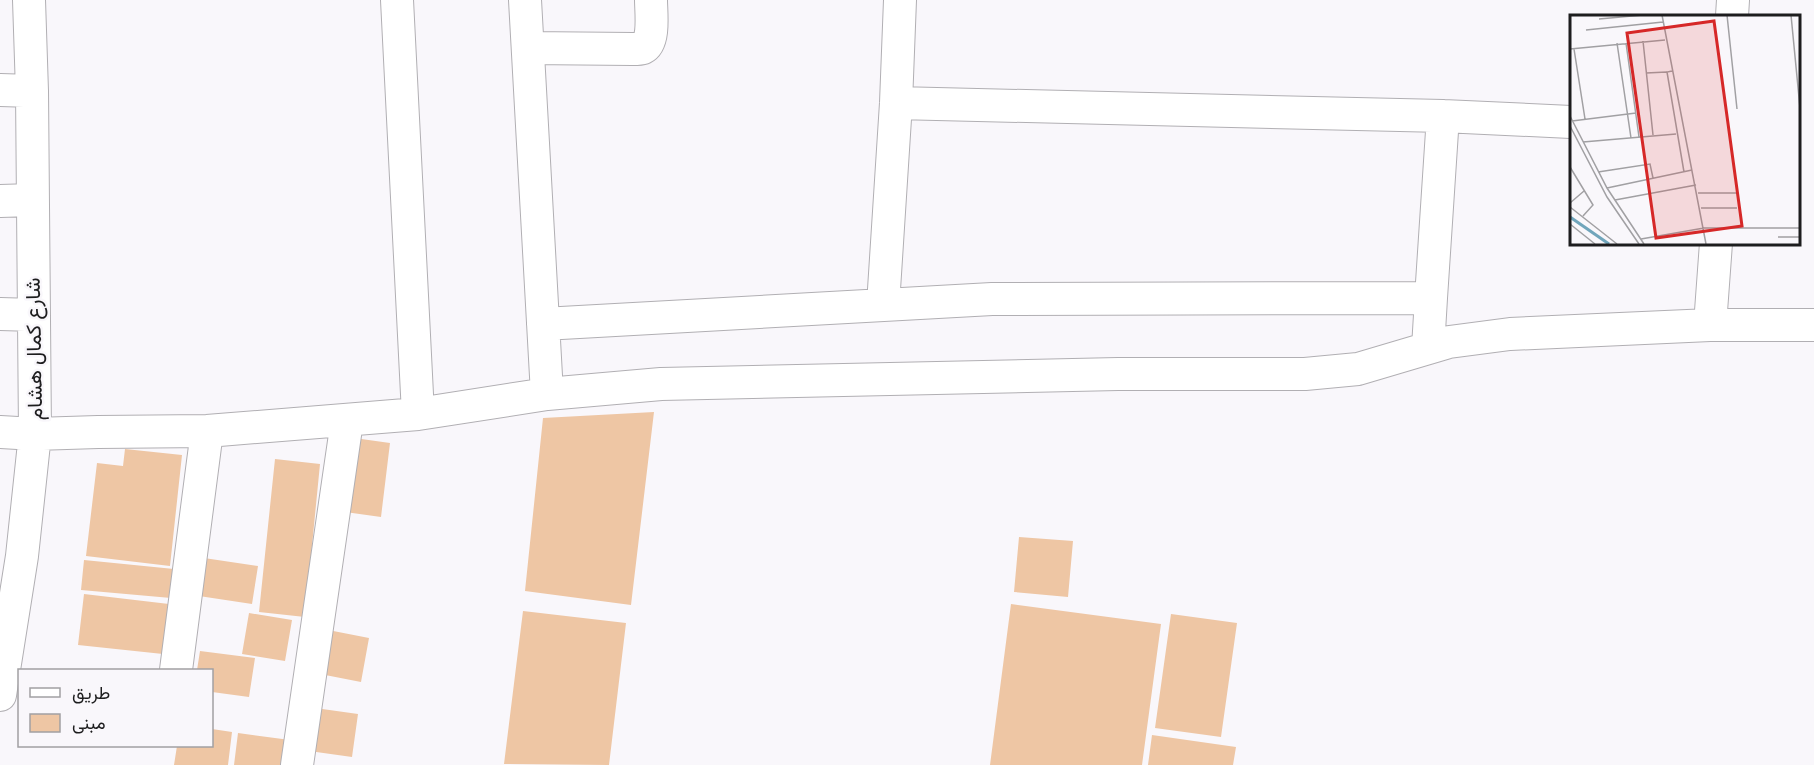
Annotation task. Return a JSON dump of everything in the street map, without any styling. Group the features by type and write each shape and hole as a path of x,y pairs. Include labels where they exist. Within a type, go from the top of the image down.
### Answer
{"street":[{"name":"شارع كمال هشام","path":"1,684 11,556 35,434 29,0"},
{"path":"397,0 418,414"},
{"path":"525,0 547,394"},
{"path":"528,48 643,48 649,42 651,33 651,0"},
{"path":"883,305 900,0"},
{"path":"1732,15 1733,0"},
{"path":"0,90 32,91"},
{"path":"896,103 1443,116 1570,122"},
{"path":"1428,348 1443,116"},
{"path":"0,201 32,200"},
{"path":"1710,325 1716,244"},
{"path":"543,324 992,299 1431,297"},
{"path":"0,314 34,315"},
{"path":"0,432 35,434 207,431 347,421 418,414 547,394 661,384 1118,374 1305,374 1358,369 1449,342 1510,334 1710,325 1814,324"},
{"path":"297,765 347,421"},
{"path":"176,669 207,431"}],"building":[{"path":"654,412 631,605 525,591 543,418"},
{"path":"347,437 390,443 381,517 338,511"},
{"path":"125,449 182,455 170,566 86,556 97,463 123,466"},
{"path":"275,459 320,464 305,617 259,612"},
{"path":"1019,537 1073,541 1068,597 1014,592"},
{"path":"204,558 258,566 252,604 199,596"},
{"path":"84,560 174,569 171,598 81,590"},
{"path":"84,594 169,604 163,654 78,645"},
{"path":"1011,604 1161,624 1142,765 990,765"},
{"path":"523,611 626,623 609,765 504,764"},
{"path":"249,613 292,620 285,661 242,654"},
{"path":"1171,614 1237,623 1221,737 1155,728"},
{"path":"323,629 369,638 361,682 315,673"},
{"path":"200,651 255,658 249,697 213,692 213,669 197,669"},
{"path":"308,707 358,714 352,757 302,750"},
{"path":"213,729 232,732 228,765 174,765 177,747 213,747"},
{"path":"238,733 290,740 286,765 234,765"},
{"path":"1152,735 1236,747 1233,765 1148,765"}]}
